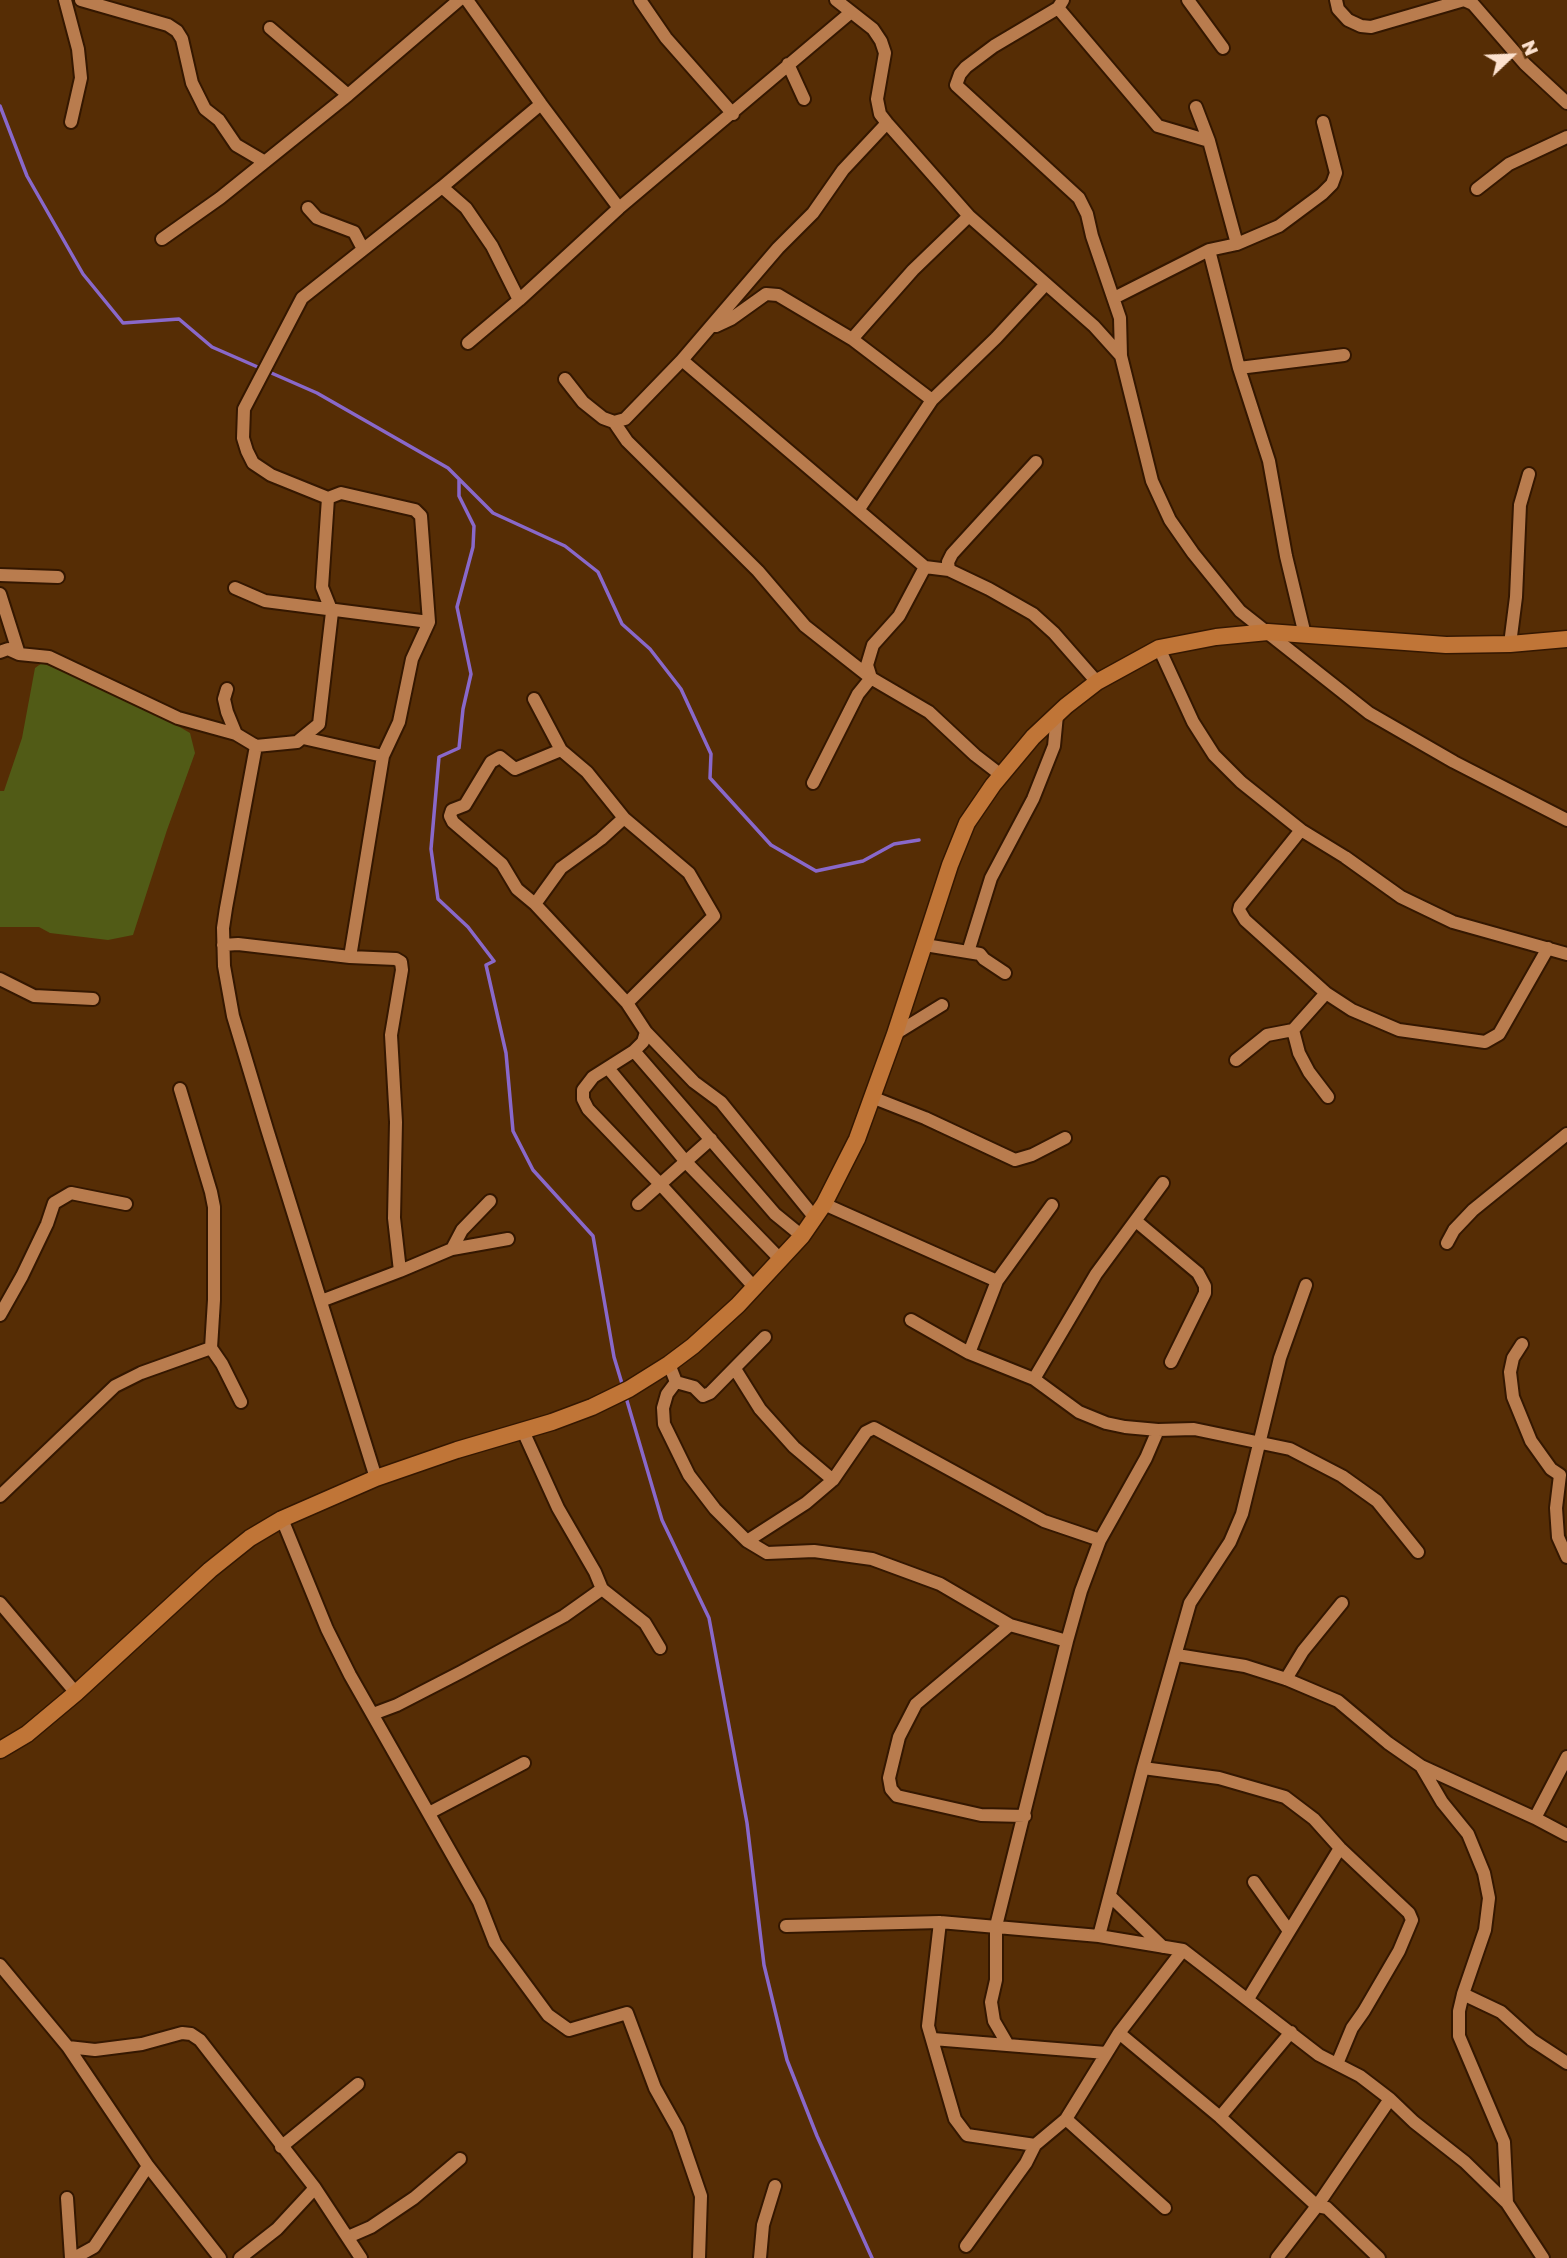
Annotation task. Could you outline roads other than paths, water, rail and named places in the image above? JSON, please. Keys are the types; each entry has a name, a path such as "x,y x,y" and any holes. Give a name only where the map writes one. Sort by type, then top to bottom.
{"main road":[{"path":"0,1751 27,1734 76,1693 210,1570 250,1538 282,1519 376,1478 552,1422 607,1399 635,1385 693,1346 755,1288 802,1236 819,1211 857,1139 874,1098 950,865 967,823 1001,775 1033,737 1097,682 1159,648 1216,637 1268,632 1446,645 1510,645 1567,639"}],"street":[{"path":"65,0 78,49 81,78 71,122"},
{"path":"81,0 168,25 177,31 182,39 192,83 205,109 219,120 236,145 265,162"},
{"path":"162,239 265,162 459,0"},
{"path":"467,0 619,208"},
{"path":"640,0 666,38 733,114"},
{"path":"836,0 873,29 881,41 885,52 877,99 880,114 887,124 969,216 1094,326 1121,356"},
{"path":"1188,0 1223,48"},
{"path":"1336,0 1338,9 1348,20 1371,27 1471,1 1525,64 1567,103"},
{"path":"1209,141 1158,126 1061,4 966,67 956,85 1079,198 1087,214 1120,318 1121,356 1152,481 1170,520 1240,611 1369,713 1454,762 1567,820"},
{"path":"468,343 619,208 850,13"},
{"path":"270,28 348,95"},
{"path":"788,64 804,99"},
{"path":"350,957 383,756 399,722 412,659 429,622 421,516 415,510 341,493 327,498 271,475 253,463 243,438 244,408 302,298 541,104"},
{"path":"1196,107 1209,141 1237,244"},
{"path":"1114,298 1209,250 1237,244 1279,226 1322,194 1332,184 1336,173 1323,122"},
{"path":"565,379 583,402 603,418 614,422 625,419 682,360 778,248 813,213 843,170 887,124"},
{"path":"1477,189 1509,164 1567,137"},
{"path":"442,187 466,208 492,246 519,300"},
{"path":"308,208 317,218 354,232 363,249"},
{"path":"852,339 913,270 969,216"},
{"path":"1209,250 1239,368 1269,461 1286,556 1305,635"},
{"path":"859,509 932,400 996,338 1045,285"},
{"path":"709,330 732,318 766,294 772,293 852,339 932,400"},
{"path":"1239,368 1344,355"},
{"path":"682,360 925,567 948,570 1033,614 1054,633 1097,682"},
{"path":"614,422 627,441 758,570 806,625 837,653 871,678 929,712 1001,775"},
{"path":"948,570 952,554 1036,462"},
{"path":"1510,645 1517,597 1520,505 1529,474"},
{"path":"0,652 8,649 19,654 50,657 178,718 236,734 256,746 297,742 319,724 331,608 322,587 327,498"},
{"path":"871,678 867,665 873,645 899,616 925,567"},
{"path":"0,575 58,577"},
{"path":"235,588 265,601 429,622"},
{"path":"0,594 19,654"},
{"path":"1159,648 1193,722 1214,755 1241,782 1301,830 1401,897 1453,922 1567,954"},
{"path":"813,783 858,694 871,678"},
{"path":"227,689 224,699 236,734"},
{"path":"534,699 561,750 587,772 624,818 689,873 714,916 627,1003"},
{"path":"968,952 991,878 1033,799 1054,746 1056,715"},
{"path":"303,738 383,756"},
{"path":"256,746 226,908 224,966 233,1016 376,1478"},
{"path":"561,750 515,769 500,757 491,762 465,805 453,810 450,816 453,821 502,864 517,889 535,904 627,1003 646,1032 694,1082 721,1102 819,1211 997,1281"},
{"path":"535,904 561,868 601,839 624,818"},
{"path":"1301,830 1239,910 1245,920 1326,993 1352,1010 1399,1030 1485,1042 1499,1034 1548,948"},
{"path":"223,945 238,944 350,957 396,959 401,962 391,1035 396,1122 394,1218 400,1271"},
{"path":"925,945 980,954 1006,973"},
{"path":"0,979 34,996 93,999"},
{"path":"1236,1060 1267,1035 1293,1030 1326,993"},
{"path":"895,1034 942,1005"},
{"path":"1293,1030 1299,1053 1309,1072 1328,1097"},
{"path":"646,1032 643,1042 634,1051 593,1077 583,1090 583,1099 588,1109 755,1288"},
{"path":"634,1051 775,1214 802,1236"},
{"path":"608,1069 686,1162 782,1260"},
{"path":"180,1088 214,1207 211,1348 241,1402"},
{"path":"874,1098 925,1118 1015,1160 1032,1155 1065,1138"},
{"path":"1447,1243 1454,1230 1473,1210 1567,1135"},
{"path":"638,1204 711,1139"},
{"path":"1034,1379 1096,1274 1163,1183"},
{"path":"0,1315 22,1276 54,1203 71,1193 126,1204"},
{"path":"452,1249 462,1230 490,1201"},
{"path":"969,1353 997,1281 1052,1205"},
{"path":"1136,1221 1198,1273 1205,1286 1205,1293 1171,1362"},
{"path":"321,1301 452,1249 508,1239"},
{"path":"1099,1936 1190,1603 1230,1542 1242,1514 1261,1445 1280,1358 1306,1285"},
{"path":"911,1320 969,1353 1034,1379 1079,1412 1125,1427 1194,1429 1290,1449 1342,1476 1377,1501 1418,1552"},
{"path":"676,1382 694,1387 703,1396 710,1394 765,1337"},
{"path":"1522,1343 1513,1358 1510,1372 1513,1397 1531,1441 1551,1469 1563,1474 1556,1508 1558,1537 1567,1557"},
{"path":"0,1496 115,1385 211,1348"},
{"path":"669,1364 676,1382"},
{"path":"735,1369 760,1409 794,1447 833,1480"},
{"path":"676,1382 667,1394 663,1408 664,1424 689,1475 715,1508 747,1541 767,1553 814,1551 872,1559 940,1584 1010,1625 1067,1641"},
{"path":"747,1541 806,1503 833,1480 866,1432 874,1428 1044,1521 1100,1540"},
{"path":"1008,2045 994,2021 991,2002 996,1980 996,1926 1067,1641 1100,1540 1146,1458 1158,1430"},
{"path":"523,1431 558,1508 596,1572 602,1590 645,1623 660,1648"},
{"path":"282,1519 327,1629 478,1902 495,1943 548,2015 569,2031 626,2013 655,2088 678,2129 701,2196 699,2258"},
{"path":"373,1714 397,1705 484,1660 564,1616 602,1590"},
{"path":"0,1603 76,1693"},
{"path":"1286,1679 1303,1651 1342,1603"},
{"path":"1010,1625 916,1704 899,1737 889,1778 891,1789 897,1796 981,1815 1025,1816"},
{"path":"1177,1655 1245,1666 1286,1679 1338,1701 1388,1743 1421,1766 1567,1835"},
{"path":"1535,1818 1567,1757"},
{"path":"429,1813 524,1763"},
{"path":"1421,1766 1442,1802 1468,1834 1484,1873 1489,1898 1485,1930 1459,2011 1459,2036 1504,2142 1507,2203"},
{"path":"1143,1768 1219,1777 1285,1797 1314,1819 1340,1848 1409,1913 1412,1920 1399,1951 1352,2028 1337,2064"},
{"path":"1248,1998 1340,1848"},
{"path":"1254,1882 1289,1931"},
{"path":"1110,1896 1164,1947"},
{"path":"940,1922 928,2026 955,2119 967,2135 1035,2145"},
{"path":"786,1926 940,1922 1099,1936 1183,1950 1319,2055 1360,2076 1465,2162 1507,2203 1543,2258"},
{"path":"966,2246 1026,2163 1035,2145 1066,2119 1119,2034 1183,1950"},
{"path":"0,1965 68,2047 148,2166 220,2258"},
{"path":"1463,1994 1501,2012 1532,2039 1567,2063"},
{"path":"1220,2117 1291,2032"},
{"path":"68,2047 95,2050 142,2044 182,2033 191,2034 200,2040 315,2188 361,2258"},
{"path":"1119,2034 1220,2117 1317,2206 1327,2207 1378,2258"},
{"path":"933,2039 1106,2053"},
{"path":"281,2147 358,2084"},
{"path":"1277,2258 1317,2206 1390,2099"},
{"path":"1066,2119 1166,2208"},
{"path":"348,2237 371,2227 414,2198 460,2159"},
{"path":"67,2198 73,2258 98,2253 148,2166"},
{"path":"760,2258 763,2225 775,2186"},
{"path":"240,2258 276,2230 315,2188"}],"waterway":[{"path":"0,106 27,176 83,274 123,323 179,319 212,347 317,393 448,468 493,513 565,546 598,572 622,624 650,649 681,689 711,754 710,778 771,845 816,871 863,861 894,844 919,840"},
{"path":"459,480 459,496 474,526 473,547 457,607 471,674 463,709 459,748 439,757 431,849 438,899 468,927 494,961 486,965 506,1053 513,1131 533,1170 593,1236 614,1357 623,1387"},
{"path":"625,1394 662,1520 709,1618 747,1823 764,1965 787,2060 817,2136 872,2258"}]}
